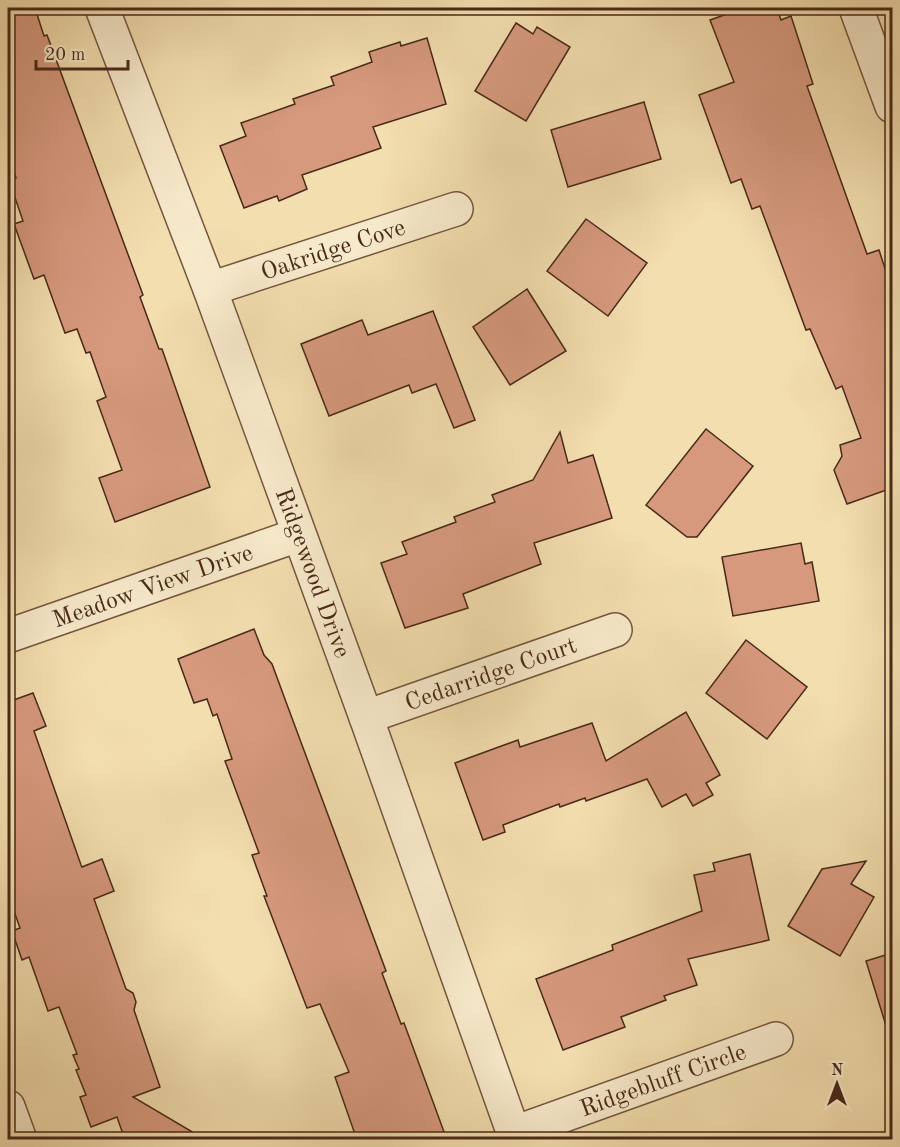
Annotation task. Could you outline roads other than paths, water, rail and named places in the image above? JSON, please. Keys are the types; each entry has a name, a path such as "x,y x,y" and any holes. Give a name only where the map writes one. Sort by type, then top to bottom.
{"street":[{"name":"Ridgewood Drive","path":"102,8 210,289 515,1136"},
{"path":"862,9 892,106"},
{"name":"Oakridge Cove","path":"210,289 456,209"},
{"name":"Meadow View Drive","path":"8,636 298,535"},
{"name":"Cedarridge Court","path":"366,717 615,630"},
{"name":"Ridgebluff Circle","path":"515,1136 776,1039"},
{"path":"8,1107 20,1140"}]}
